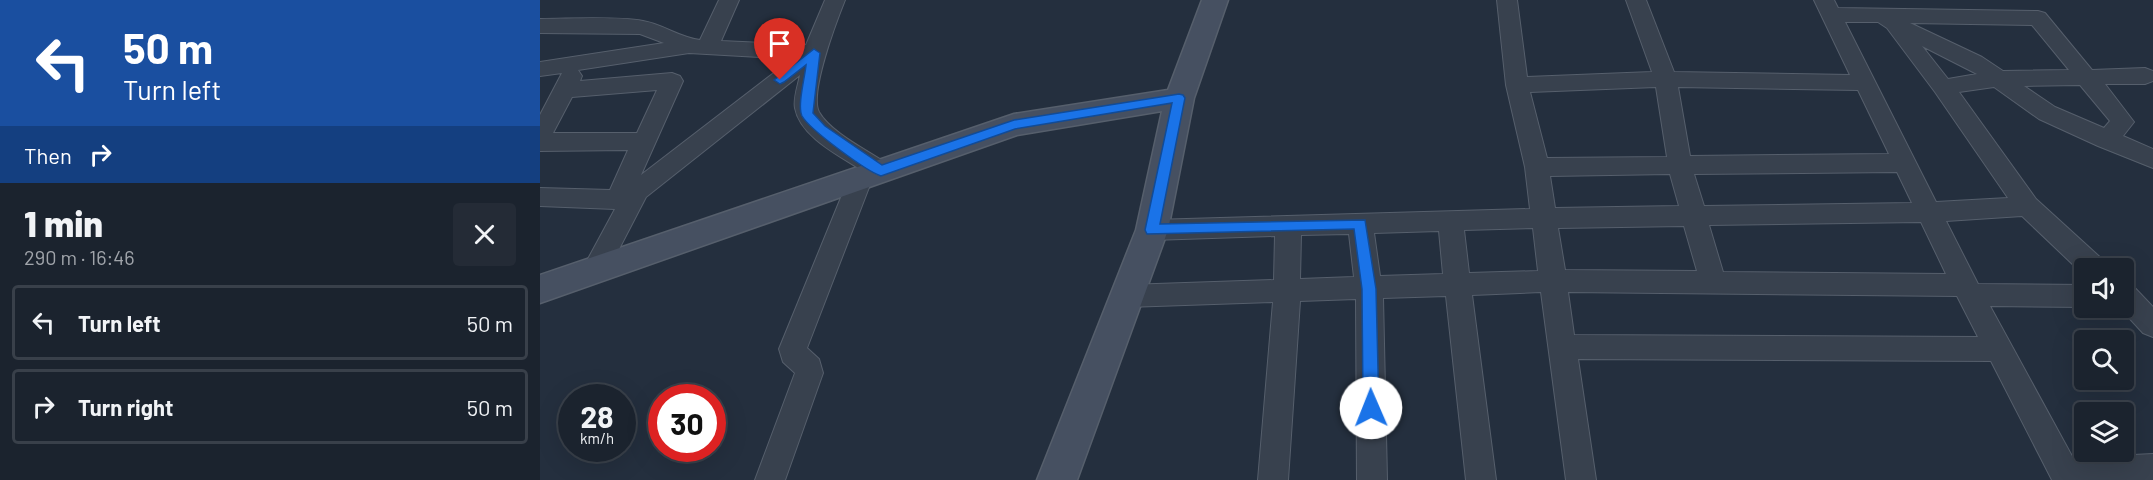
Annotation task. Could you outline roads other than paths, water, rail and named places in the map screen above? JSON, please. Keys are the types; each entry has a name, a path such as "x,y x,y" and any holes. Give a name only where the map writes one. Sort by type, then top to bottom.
{"main road":[{"path":"1057,480 1152,230 1179,98 1215,0"},
{"path":"540,289 1014,124 1179,98"}],"street":[{"path":"698,46 729,0"},
{"path":"770,480 809,373 809,368 793,353 793,349 871,174 807,115 806,107 814,53 835,0"},
{"path":"1507,0 1517,85 1537,167 1581,480"},
{"path":"1636,0 1666,79 1680,165 1713,283"},
{"path":"1833,5 1887,19 1974,62 2047,113 2153,159"},
{"path":"1833,5 1866,83 1929,212 2066,477 2153,469"},
{"path":"1887,19 2038,18 2123,122 2106,140"},
{"path":"1887,19 1943,87 2027,206 2083,258"},
{"path":"540,26 640,27 698,46"},
{"path":"540,69 698,46 814,53"},
{"path":"540,197 624,200 814,53"},
{"path":"540,137 576,65"},
{"path":"1943,87 1998,79 2145,76"},
{"path":"1517,85 1666,79 1866,83"},
{"path":"563,90 672,81 644,141 624,200 596,270"},
{"path":"540,142 644,141"},
{"path":"1537,167 1905,163"},
{"path":"1152,230 1543,218 1929,212 2027,206"},
{"path":"1450,221 1481,480"},
{"path":"1360,224 1369,289 1372,480"},
{"path":"1273,480 1287,291 1288,226"},
{"path":"1127,296 1553,281 1968,290 2074,295"},
{"path":"2134,298 2153,325"},
{"path":"1563,348 1999,349"}]}
